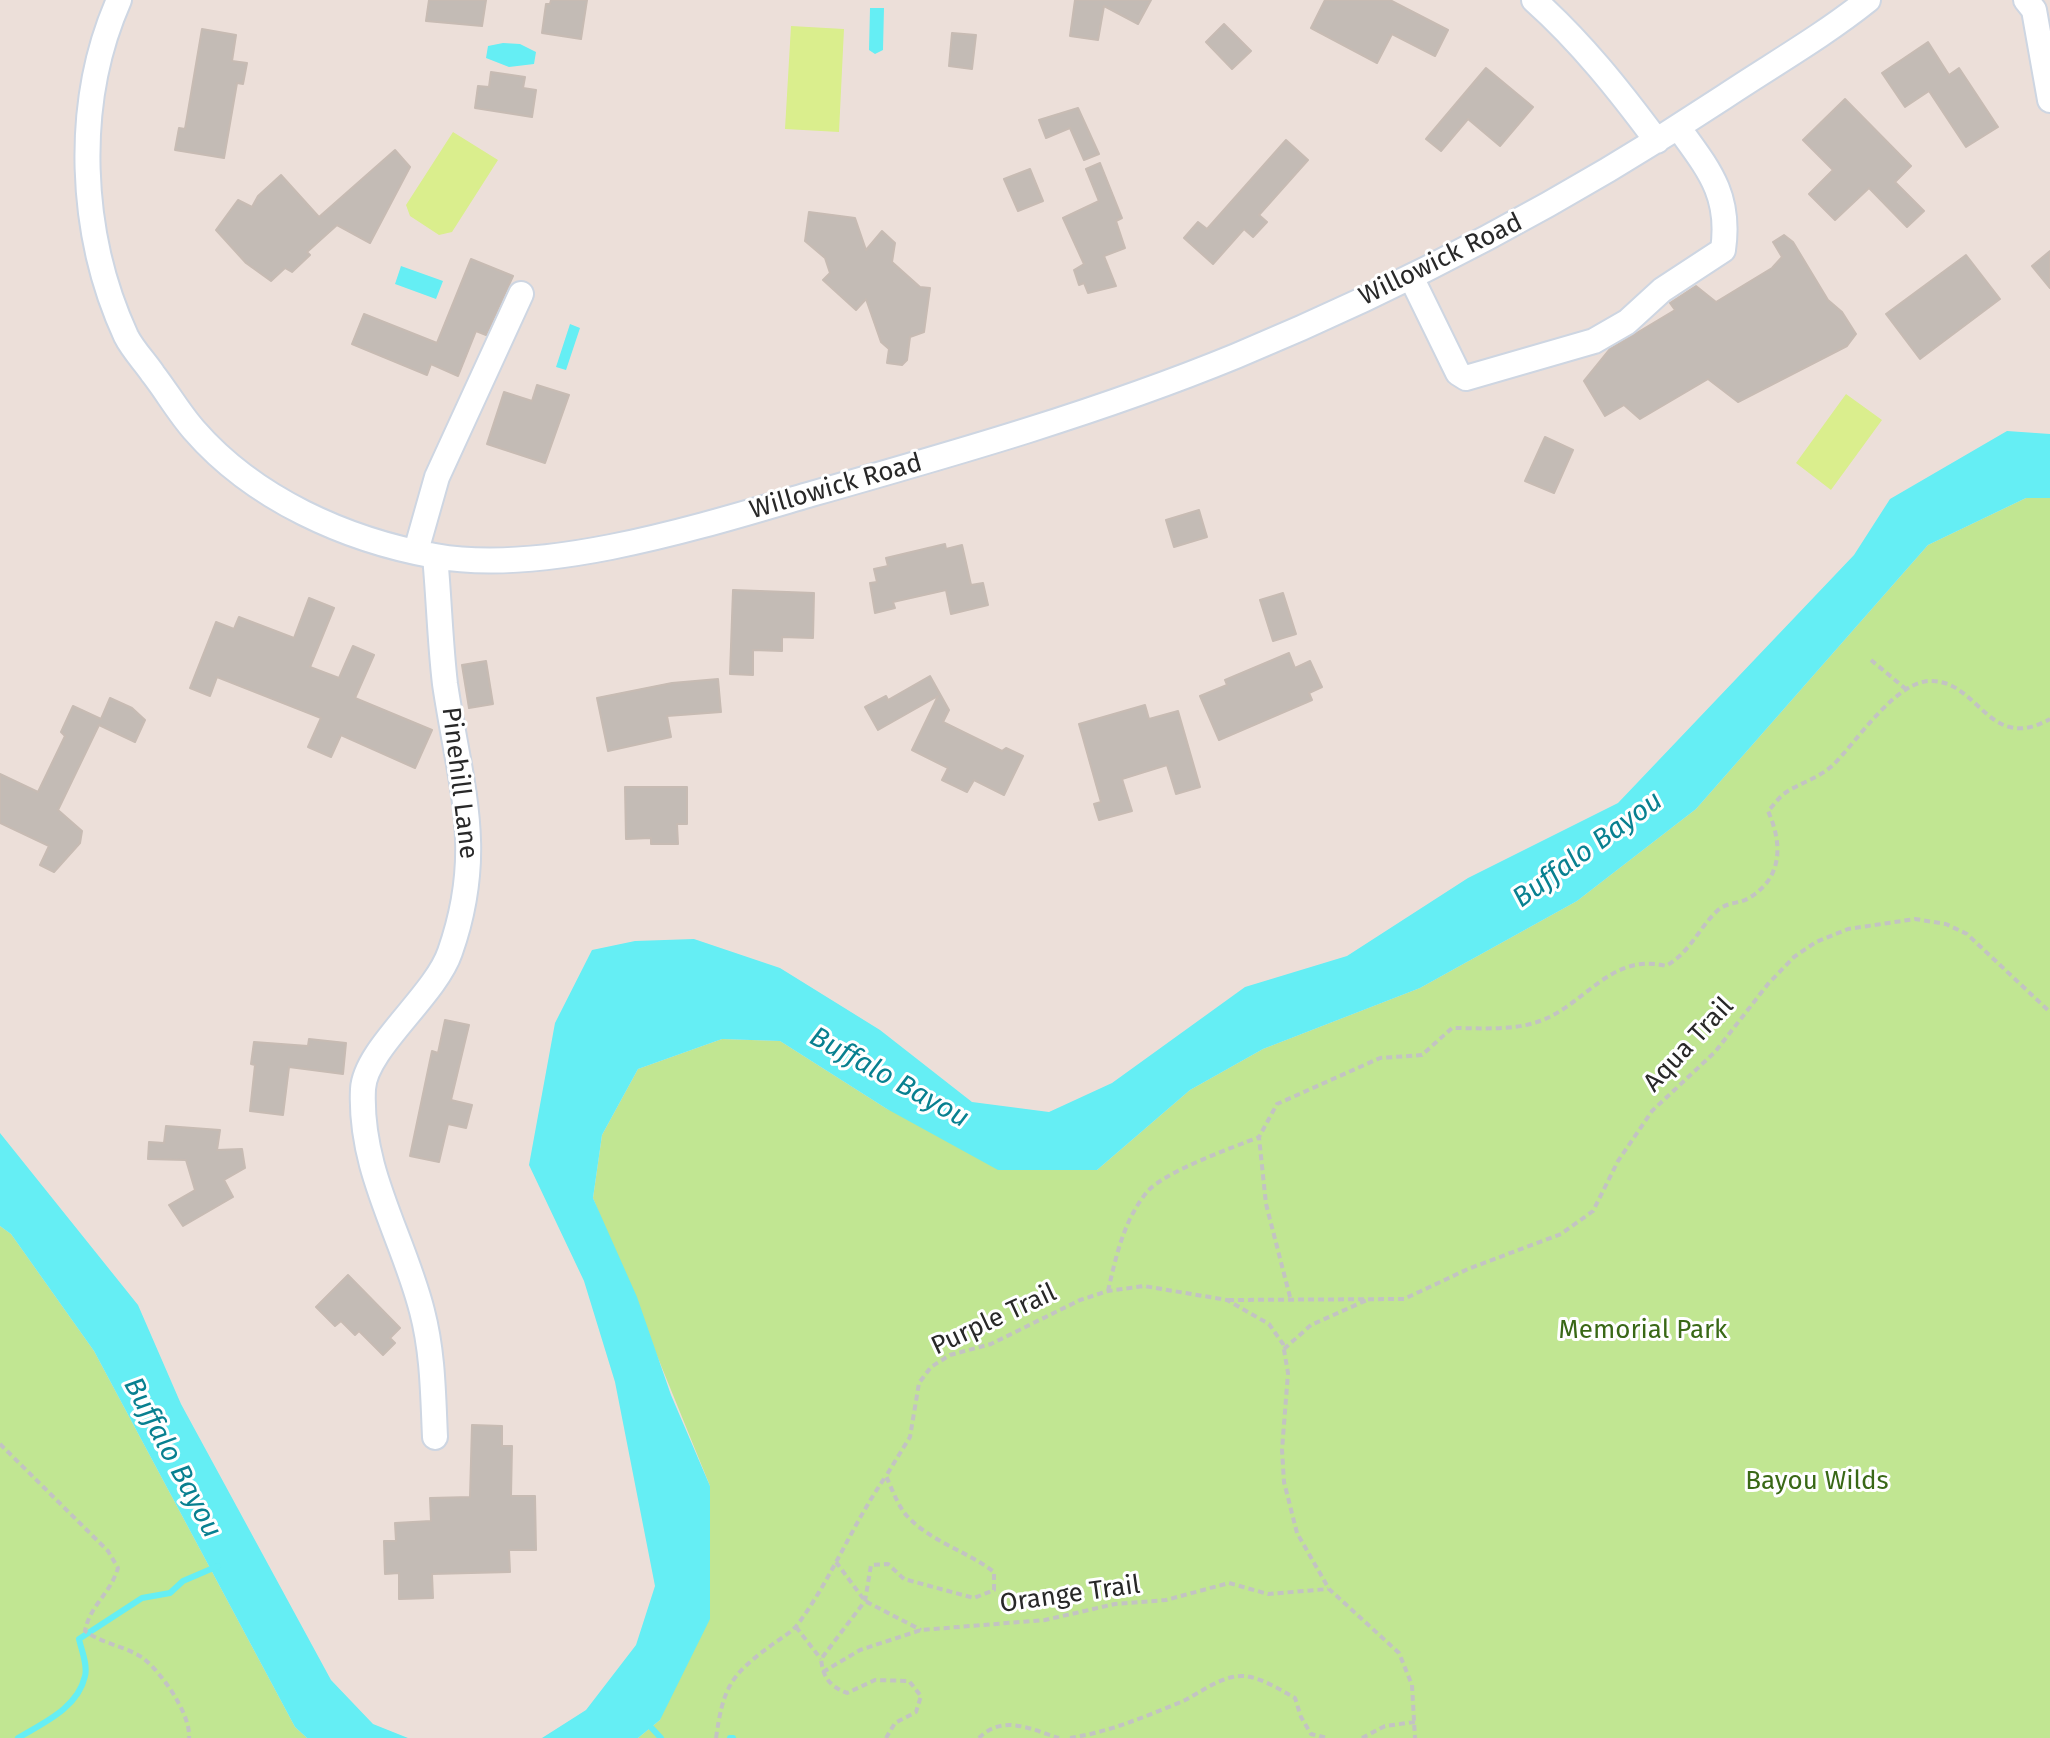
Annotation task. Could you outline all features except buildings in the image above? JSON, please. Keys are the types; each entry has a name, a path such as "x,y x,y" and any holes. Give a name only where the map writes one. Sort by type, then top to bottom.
{"street":[{"name":"Willowick Road","path":"119,0 90,98 88,176 97,249 128,340 195,431 251,482 301,512 350,532 426,554 503,562 612,545 758,510 1043,425 1232,357 1411,277 1535,213 1657,141 1868,0"},
{"path":"1534,0 1564,26 1611,79 1657,141"},
{"path":"2026,0 2034,10 2050,100"},
{"path":"1411,277 1458,373 1466,378 1594,341 1616,329 1662,290 1723,250 1727,221 1722,195 1678,127"},
{"path":"426,554 437,477 521,294"},
{"name":"Pinehill Lane","path":"426,554 471,853 469,885 449,955 422,1001 381,1049 363,1086 365,1146 422,1307 432,1351 435,1437"}],"path":[{"path":"1871,660 1907,690"},
{"path":"1290,1297 1266,1204 1259,1137 1277,1104 1380,1058 1422,1055 1452,1028 1495,1028 1537,1022 1565,1009 1590,987 1620,970 1647,961 1666,966 1686,955 1700,928 1725,903 1748,899 1765,884 1780,853 1778,832 1768,811 1786,793 1831,767 1874,718 1907,690 1931,680 1958,686 1987,718 2019,729 2050,719"},
{"name":"Aqua Trail","path":"1227,1300 1290,1297 1404,1299 1468,1269 1561,1234 1593,1211 1618,1161 1652,1111 1715,1052 1794,957 1848,929 1915,919 1946,924 1967,934 2050,1012"},
{"path":"1108,1291 1119,1240 1148,1190 1198,1162 1259,1137"},
{"name":"Purple Trail","path":"796,1627 836,1562 861,1511 910,1437 919,1383 931,1367 950,1355 991,1344 1080,1300 1108,1291 1144,1286 1227,1300 1269,1324 1284,1349"},
{"name":"Aqua Trail","path":"1284,1349 1311,1325 1369,1300"},
{"path":"1284,1349 1288,1373 1282,1450 1284,1482 1297,1533 1329,1589 1399,1653 1412,1685 1415,1738"},
{"path":"0,1444 113,1560 118,1568 111,1591 89,1613 85,1631 102,1643 144,1659 183,1705 189,1738"},
{"path":"821,1659 865,1601 871,1565 888,1564 904,1579 974,1598 994,1590 994,1572 970,1554 936,1539 906,1515 886,1476"},
{"path":"836,1562 865,1601 921,1630"},
{"name":"Orange Trail","path":"823,1672 860,1650 921,1630 1045,1620 1115,1604 1166,1600 1229,1583 1268,1594 1329,1589"},
{"path":"716,1738 721,1702 740,1668 796,1627 821,1659 823,1672 833,1687 847,1693 875,1680 909,1681 921,1696 916,1712 895,1723 886,1738"},
{"path":"1070,1738 1104,1733 1186,1700 1222,1680 1242,1676 1264,1682 1295,1698 1311,1734 1327,1738"},
{"path":"1362,1738 1385,1726 1415,1722"},
{"path":"979,1738 990,1728 1009,1723 1059,1738"}],"green space":[{"path":"791,26 844,29 839,132 785,129"},
{"path":"453,132 498,160 452,232 439,235 410,216 406,205"},
{"path":"1846,394 1882,420 1831,490 1796,463"},
{"name":"Memorial Park","path":"2026,498 2050,498 2050,1738 638,1738 660,1720 710,1486 593,1198 602,1135 638,1069 722,1039 780,1041 887,1109 1097,1170 1190,1090 1263,1049 1420,988 1577,901 1696,809 1928,545"},
{"path":"0,1226 11,1234 94,1351 295,1727 307,1738 0,1738"}],"water":[{"path":"870,8 884,8 883,50 875,54 869,50"},
{"path":"520,44 536,52 534,64 509,67 486,58 488,46"},
{"path":"401,266 443,281 436,299 395,284"},
{"path":"570,324 580,328 566,370 556,367"},
{"name":"Buffalo Bayou","path":"2007,431 2050,434 2050,498 2026,498 1928,545 1696,809 1577,901 1420,988 1263,1049 1190,1090 1097,1170 998,1170 887,1109 780,1041 722,1039 638,1069 602,1135 593,1198 637,1297 671,1395 710,1486 710,1619 660,1720 638,1738 542,1738 586,1710 636,1645 655,1586 615,1382 584,1281 529,1165 555,1023 592,950 635,941 694,939 780,968 880,1030 972,1102 1049,1112 1112,1083 1245,987 1347,956 1468,878 1618,803 1854,555 1890,499"},
{"name":"Buffalo Bayou","path":"0,1133 138,1305 181,1404 331,1680 373,1724 408,1738 307,1738 295,1727 94,1351 11,1234 0,1226"}],"waterway":[{"path":"18,1738 58,1713 75,1697 86,1672 79,1639 142,1598 170,1593 183,1581 218,1566"},
{"path":"647,1723 661,1738"}],"park label":[{"name":"Bayou Wilds","path":"1817,1482"}]}
